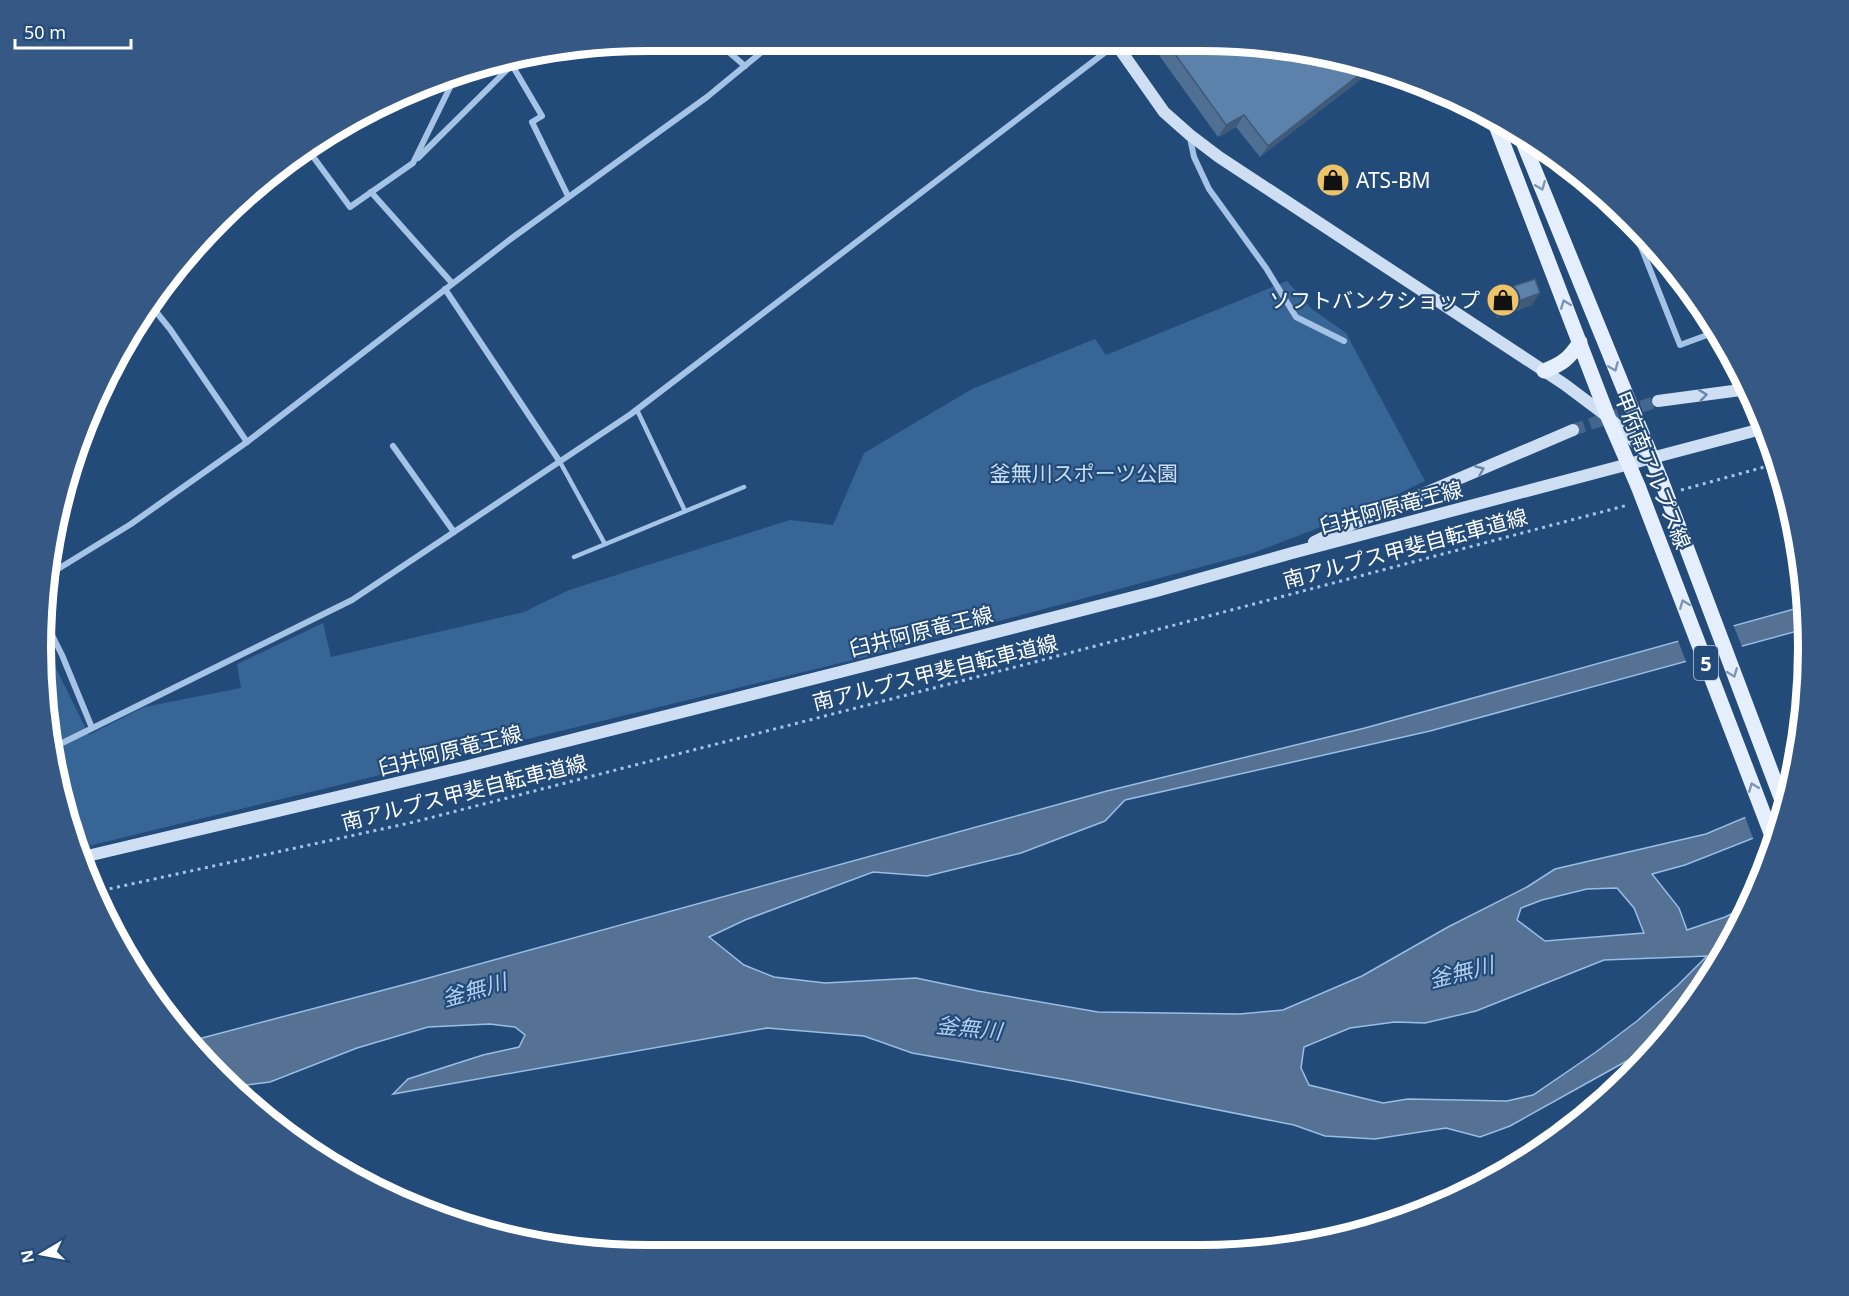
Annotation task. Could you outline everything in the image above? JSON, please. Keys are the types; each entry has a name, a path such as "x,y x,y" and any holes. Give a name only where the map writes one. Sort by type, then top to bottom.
{"main road":[{"path":"1121,51 1164,112 1190,135 1219,157 1544,371 1608,417 1652,458"},
{"name":"甲府南アルプス線","path":"1497,130 1608,417 1638,486 1769,829"},
{"name":"甲府南アルプス線","path":"1525,147 1661,480 1780,795"},
{"path":"1544,371 1566,360 1580,342"},
{"path":"1658,401 1739,390"},
{"path":"1292,553 1334,532 1573,430"},
{"name":"臼井阿原竜王線","path":"89,856 510,755 1154,592 1292,553 1757,430"}],"street":[{"path":"728,51 745,66"},
{"path":"56,570 131,524 248,442 568,196 688,111 762,51"},
{"path":"59,745 352,600 560,462 637,410 1103,51"},
{"path":"513,66 542,116 532,122 568,196"},
{"path":"312,155 350,207 413,163 510,67"},
{"path":"413,163 451,85"},
{"path":"1190,135 1194,157 1209,189 1266,268 1296,316 1344,341"},
{"path":"371,192 452,284"},
{"path":"1640,243 1680,345 1709,335"},
{"path":"445,289 560,462"},
{"path":"156,311 248,442"},
{"path":"393,446 454,532"},
{"path":"51,634 92,728"}],"lane":[{"path":"637,410 685,511"},
{"path":"560,462 605,544"},
{"path":"574,556 744,486"}],"path":[{"path":"1678,491 1769,467"},
{"name":"南アルプス甲斐自転車道線","path":"103,890 414,822 1050,658 1634,503"}],"green space":[{"name":"釜無川スポーツ公園","path":"1287,281 1312,309 1346,333 1425,481 1367,509 1253,553 865,657 85,847 71,803 62,764 52,687 51,659 89,735 144,707 241,688 237,664 323,623 331,657 524,612 569,590 790,520 833,525 864,453 972,389 1095,339 1106,355"}],"water":[{"name":"釜無川","path":"1797,608 1798,631 1430,731 1125,800 1105,821 1021,853 927,876 873,872 745,920 709,937 744,965 774,977 825,983 916,978 1098,1012 1240,1014 1283,1010 1362,976 1448,927 1527,887 1555,869 1706,834 1778,804 1769,832 1685,865 1652,874 1679,908 1687,930 1736,911 1697,980 1650,1042 1638,1055 1510,1126 1480,1137 1446,1128 1375,1139 1325,1136 1294,1125 1073,1081 912,1053 864,1036 767,1028 393,1094 408,1079 483,1055 519,1047 525,1035 515,1027 490,1024 428,1027 357,1048 270,1082 242,1086 197,1039 414,982 1107,791 1365,728","holes":["1617,888 1634,908 1644,933 1545,941 1517,920 1521,908 1542,900 1587,889","1707,956 1637,1021 1533,1095 1507,1101 1408,1099 1383,1103 1309,1085 1301,1068 1304,1047 1350,1028 1395,1022 1425,1023 1476,1011 1604,960"]}],"pier":[{"path":"1732,622 1743,649 1687,664 1677,638"},
{"path":"1779,800 1767,836 1754,841 1744,814"}],"building":[{"path":"1173,51 1240,52 1279,56 1362,73 1268,146 1244,115 1226,125"},
{"path":"1535,279 1540,293 1505,306 1499,291"}],"tunnel":[{"path":"1573,430 1658,401"}],"place":[{"name":"ATS-BM","path":"1333,180"},
{"name":"ソフトバンクショップ","path":"1503,300"}]}
